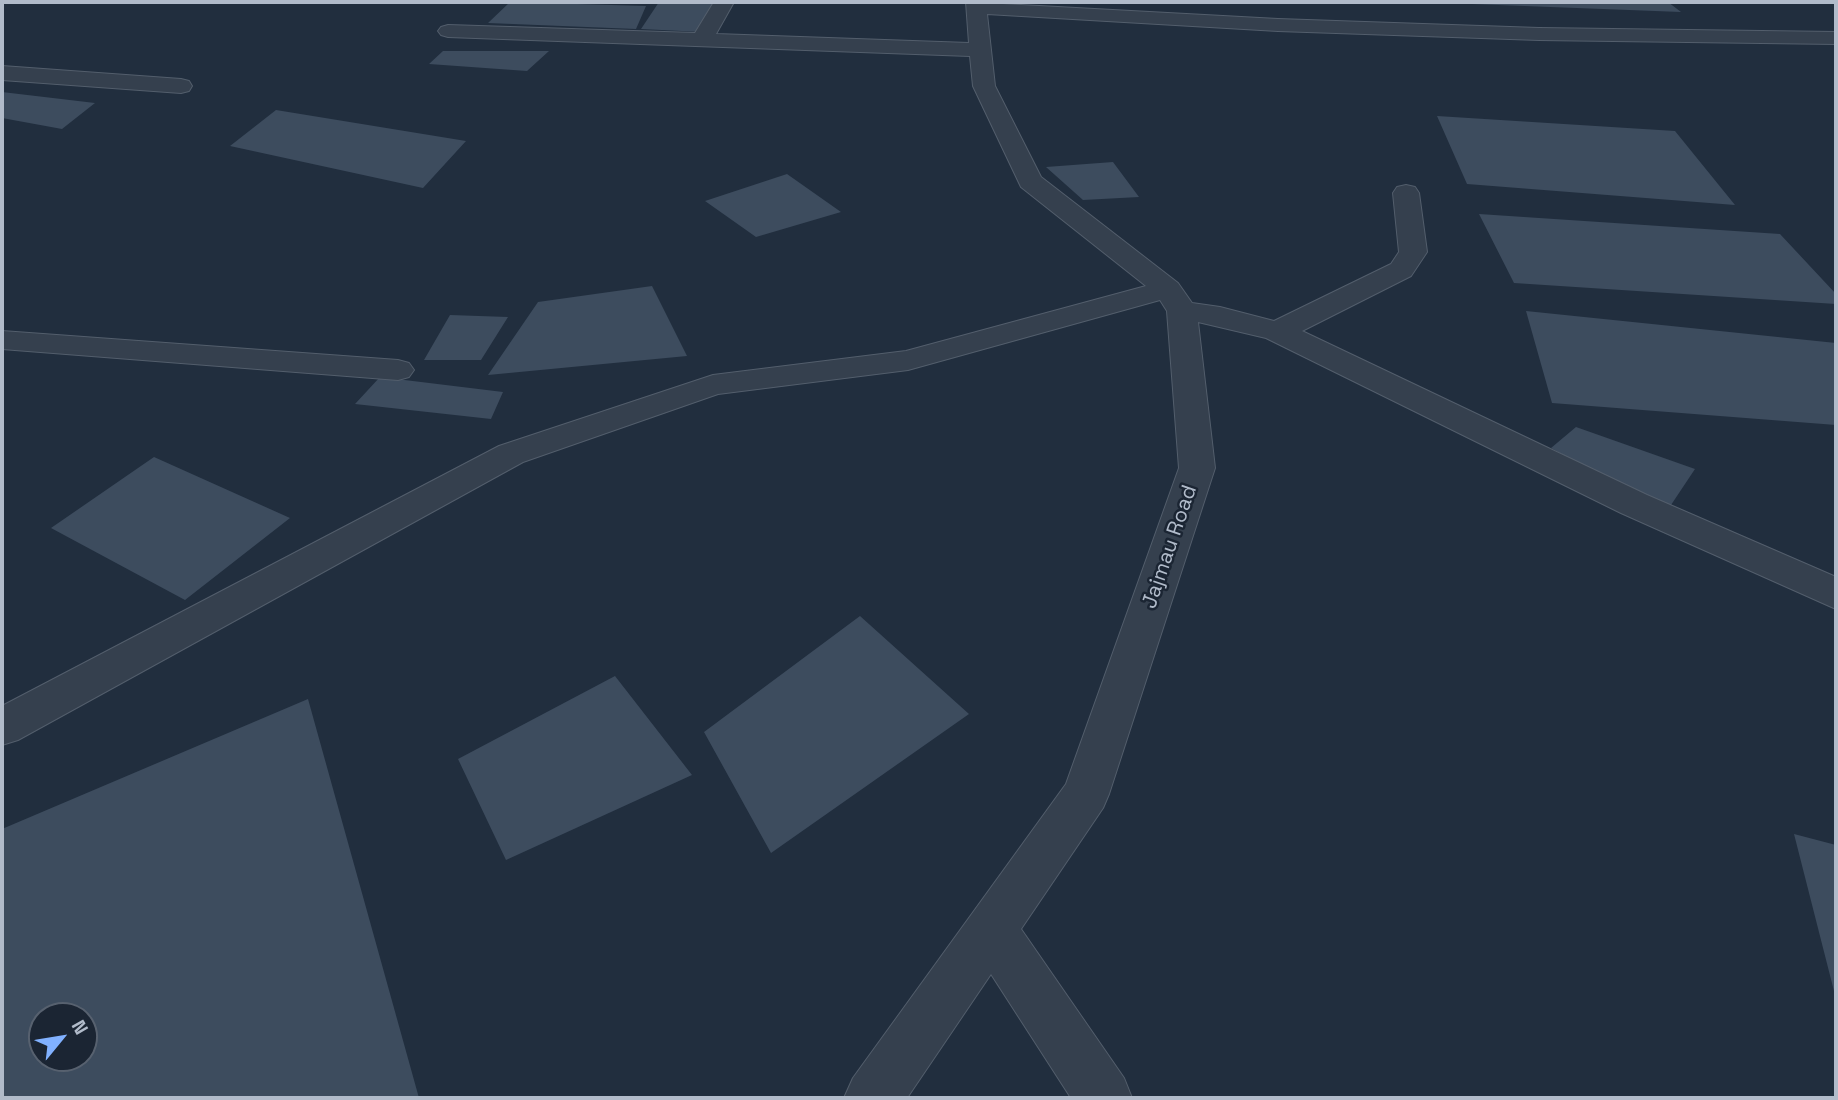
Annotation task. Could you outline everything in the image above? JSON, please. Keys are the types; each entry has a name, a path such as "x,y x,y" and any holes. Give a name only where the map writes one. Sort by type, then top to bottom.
{"street":[{"path":"702,40 724,2"},
{"path":"1836,38 1539,34 1292,26 976,5 984,86 1030,181 1175,300 1220,316 1277,331 1634,504 1836,594"},
{"path":"448,31 981,50"},
{"path":"2,73 181,86"},
{"path":"1277,331 1401,270 1413,252 1406,193"},
{"path":"2,727 511,454 713,386 908,359 1175,300"},
{"name":"Jajmau Road","path":"873,1098 1086,794 1197,468 1194,417 1175,300"},
{"path":"2,341 398,370"},
{"path":"991,929 1104,1098"}],"building":[{"path":"510,2 646,6 636,29 488,23"},
{"path":"659,2 719,2 702,32 641,29"},
{"path":"1668,2 1681,12 1472,4"},
{"path":"443,51 549,51 527,71 429,64"},
{"path":"2,92 95,103 62,129 2,118"},
{"path":"276,110 466,141 423,188 230,146"},
{"path":"1437,116 1675,131 1735,205 1467,184"},
{"path":"1113,162 1139,197 1083,200 1046,167"},
{"path":"787,174 841,212 756,237 705,201"},
{"path":"1479,214 1780,234 1836,294 1836,304 1514,283"},
{"path":"652,286 687,356 488,375 538,302"},
{"path":"1526,311 1836,343 1836,425 1552,403"},
{"path":"450,315 508,317 481,360 424,360"},
{"path":"380,377 503,392 491,419 355,404"},
{"path":"1576,427 1695,469 1667,511 1551,448"},
{"path":"154,457 290,518 185,600 51,528"},
{"path":"860,616 969,714 771,853 704,732"},
{"path":"615,676 692,775 506,860 458,759"},
{"path":"308,699 419,1098 2,1098 2,829"},
{"path":"1794,834 1836,845 1836,995 1835,995"}]}
